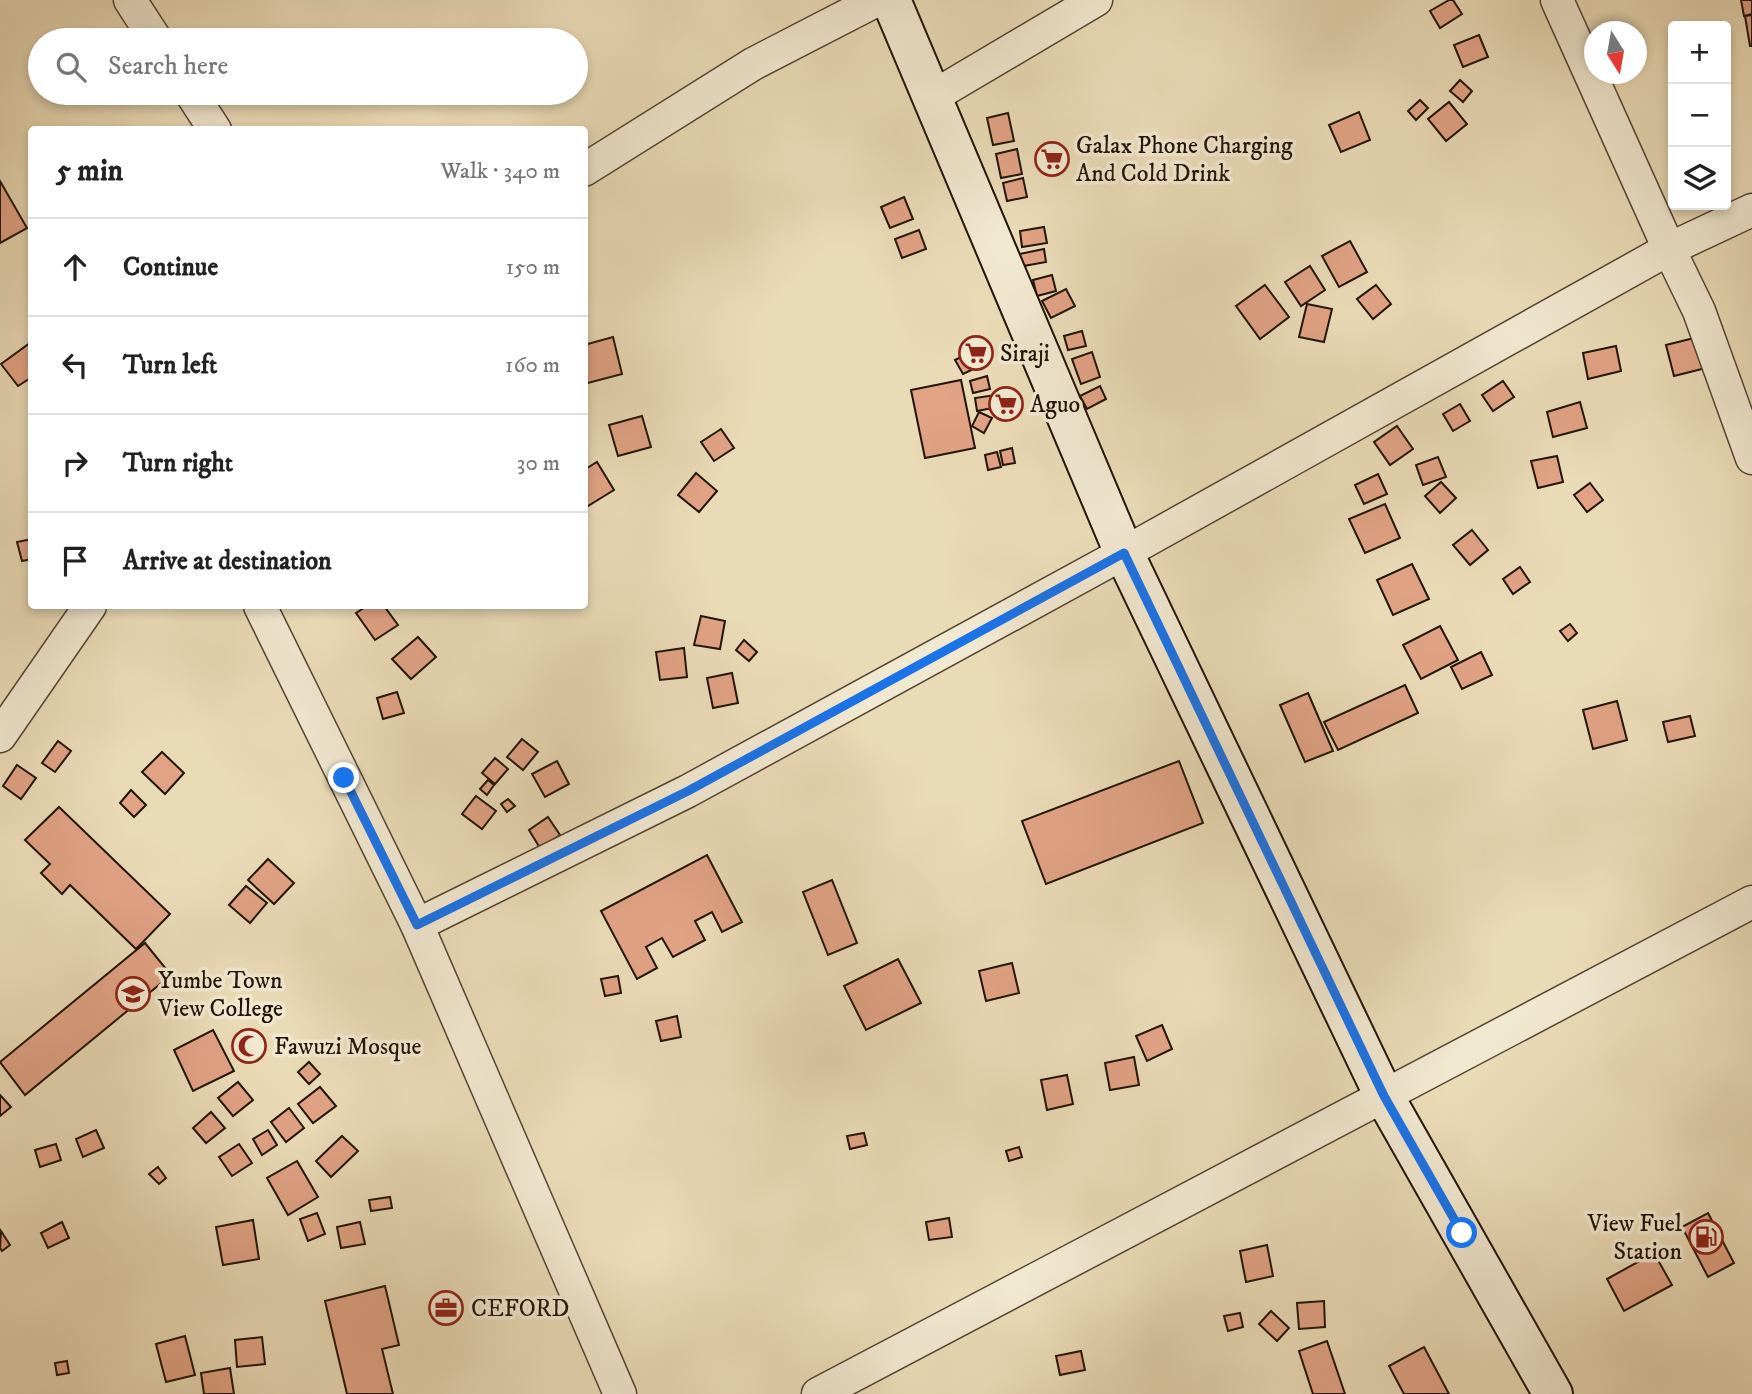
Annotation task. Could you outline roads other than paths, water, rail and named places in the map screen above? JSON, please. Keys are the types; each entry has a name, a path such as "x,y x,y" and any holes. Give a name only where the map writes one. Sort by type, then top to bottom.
{"main road":[{"path":"891,0 1124,553 1384,1096 1553,1394"}],"street":[{"path":"130,0 148,28"},
{"path":"588,167 752,64 877,0"},
{"path":"932,97 1096,0"},
{"path":"1557,0 1699,312 1752,458"},
{"path":"199,105 212,126"},
{"path":"417,925 688,791 1124,553 1669,249 1752,210"},
{"path":"0,736 88,609"},
{"path":"261,609 417,925 620,1394"},
{"path":"818,1394 1752,902"}],"place":[{"name":"Galax Phone Charging And Cold Drink","path":"1052,159"},
{"name":"Siraji","path":"976,353"},
{"name":"Aguo","path":"1006,404"},
{"name":"Yumbe Town View College","path":"133,994"},
{"name":"Fawuzi Mosque","path":"249,1046"},
{"name":"View Fuel Station","path":"1706,1237"},
{"name":"CEFORD","path":"446,1308"}]}
